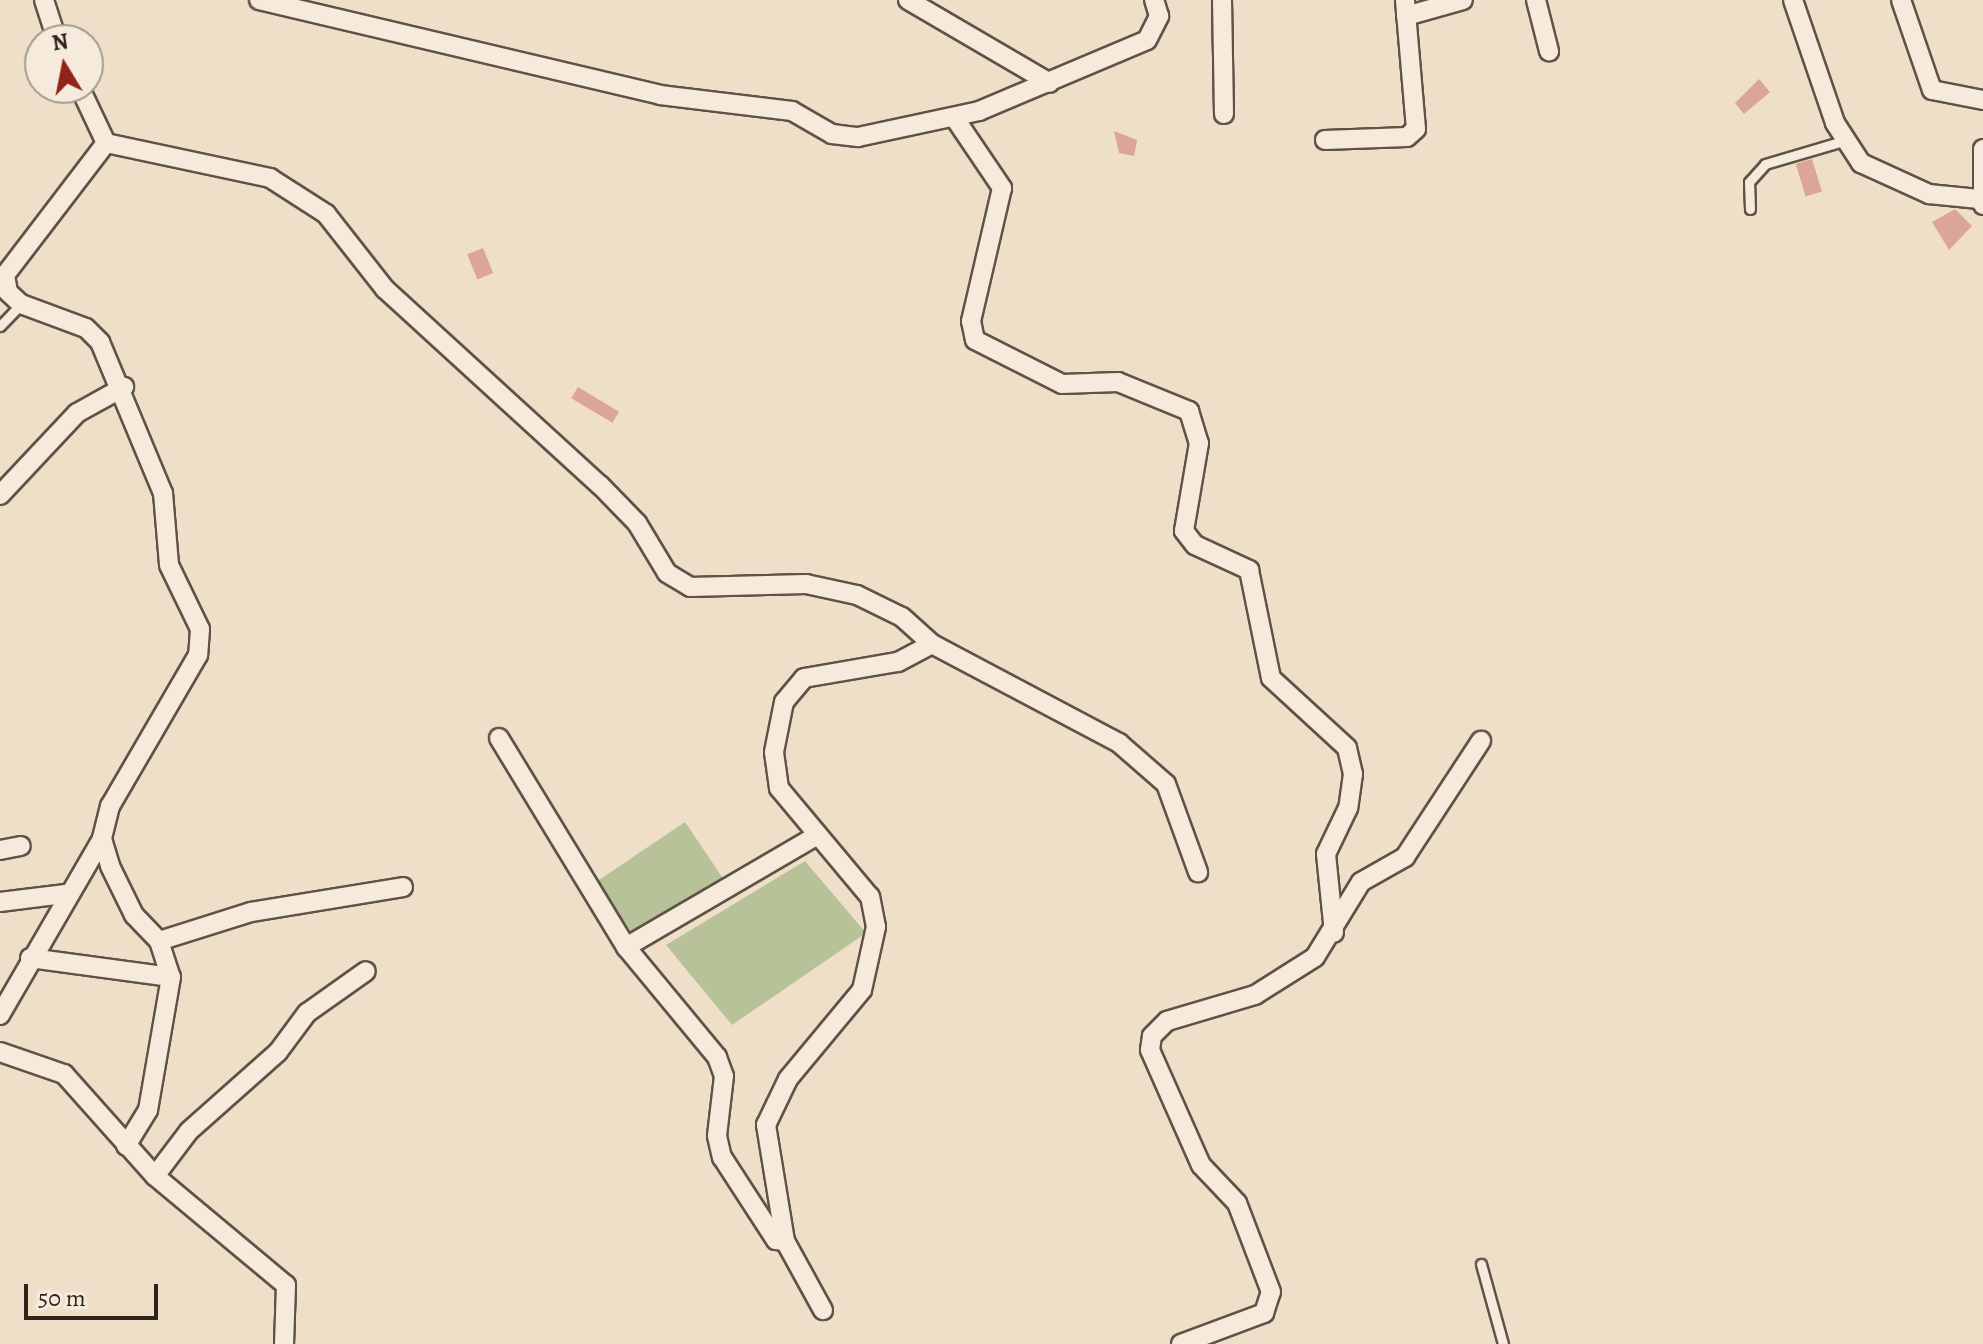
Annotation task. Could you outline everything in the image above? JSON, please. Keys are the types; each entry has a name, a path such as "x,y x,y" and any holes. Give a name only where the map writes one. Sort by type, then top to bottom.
{"street":[{"path":"44,0 52,24"},
{"path":"259,0 660,95 792,111 832,134 887,133 954,117 1050,83 1147,40 1159,16 1156,1"},
{"path":"908,0 1050,83"},
{"path":"1222,0 1224,114"},
{"path":"1325,140 1413,134 1406,8 1463,0"},
{"path":"1536,0 1549,51"},
{"path":"1793,0 1843,141 1887,180 1981,202 1983,149"},
{"path":"1901,0 1932,90 1983,100"},
{"path":"88,104 106,143"},
{"path":"954,117 1002,188 971,321 975,340 1062,384 1118,382 1189,411 1199,443 1184,531 1195,545 1249,570 1271,678 1347,748 1353,774 1348,808 1326,854 1334,933"},
{"path":"0,1015 64,894 102,839 110,806 201,641 169,565 168,512 124,387 86,328 21,304 8,292 5,275 106,143"},
{"path":"106,143 270,178 326,214 385,289 600,485 637,523 667,573 690,587 806,584 857,595 902,617 932,644 1119,743 1166,784 1198,872"},
{"path":"0,495 77,413 124,387"},
{"path":"823,1310 785,1241 766,1125 788,1079 862,990 876,927 870,897 779,788 774,752 784,702 804,678 898,662 932,644"},
{"path":"499,738 626,947 717,1057 724,1076 717,1136 722,1157 776,1240 785,1241"},
{"path":"1181,1344 1264,1313 1271,1292 1237,1203 1201,1165 1150,1050 1152,1036 1167,1021 1231,1004 1297,971 1334,933 1361,882 1405,857 1481,741"},
{"path":"626,947 818,835"},
{"path":"102,839 134,915 159,941 171,977 148,1110 126,1146"},
{"path":"0,850 21,846"},
{"path":"159,941 251,912 403,887"},
{"path":"0,902 64,894"},
{"path":"30,958 171,977"},
{"path":"155,1176 189,1131 278,1052 307,1013 366,971"},
{"path":"0,1052 64,1074 155,1176 286,1285 284,1344"}],"lane":[{"path":"1750,209 1749,182 1765,164 1843,141"},
{"path":"0,326 21,304"},
{"path":"1481,1264 1503,1344"}],"green space":[{"path":"685,822 724,879 636,938 597,881"},
{"path":"805,861 866,933 732,1025 666,945"}],"building":[{"path":"1759,79 1770,92 1744,114 1735,103"},
{"path":"1114,131 1137,140 1134,156 1119,153"},
{"path":"1812,159 1822,192 1806,196 1796,164"},
{"path":"1955,209 1972,226 1949,250 1932,222"},
{"path":"483,248 493,273 477,279 467,254"},
{"path":"578,387 619,412 612,423 571,398"}]}
